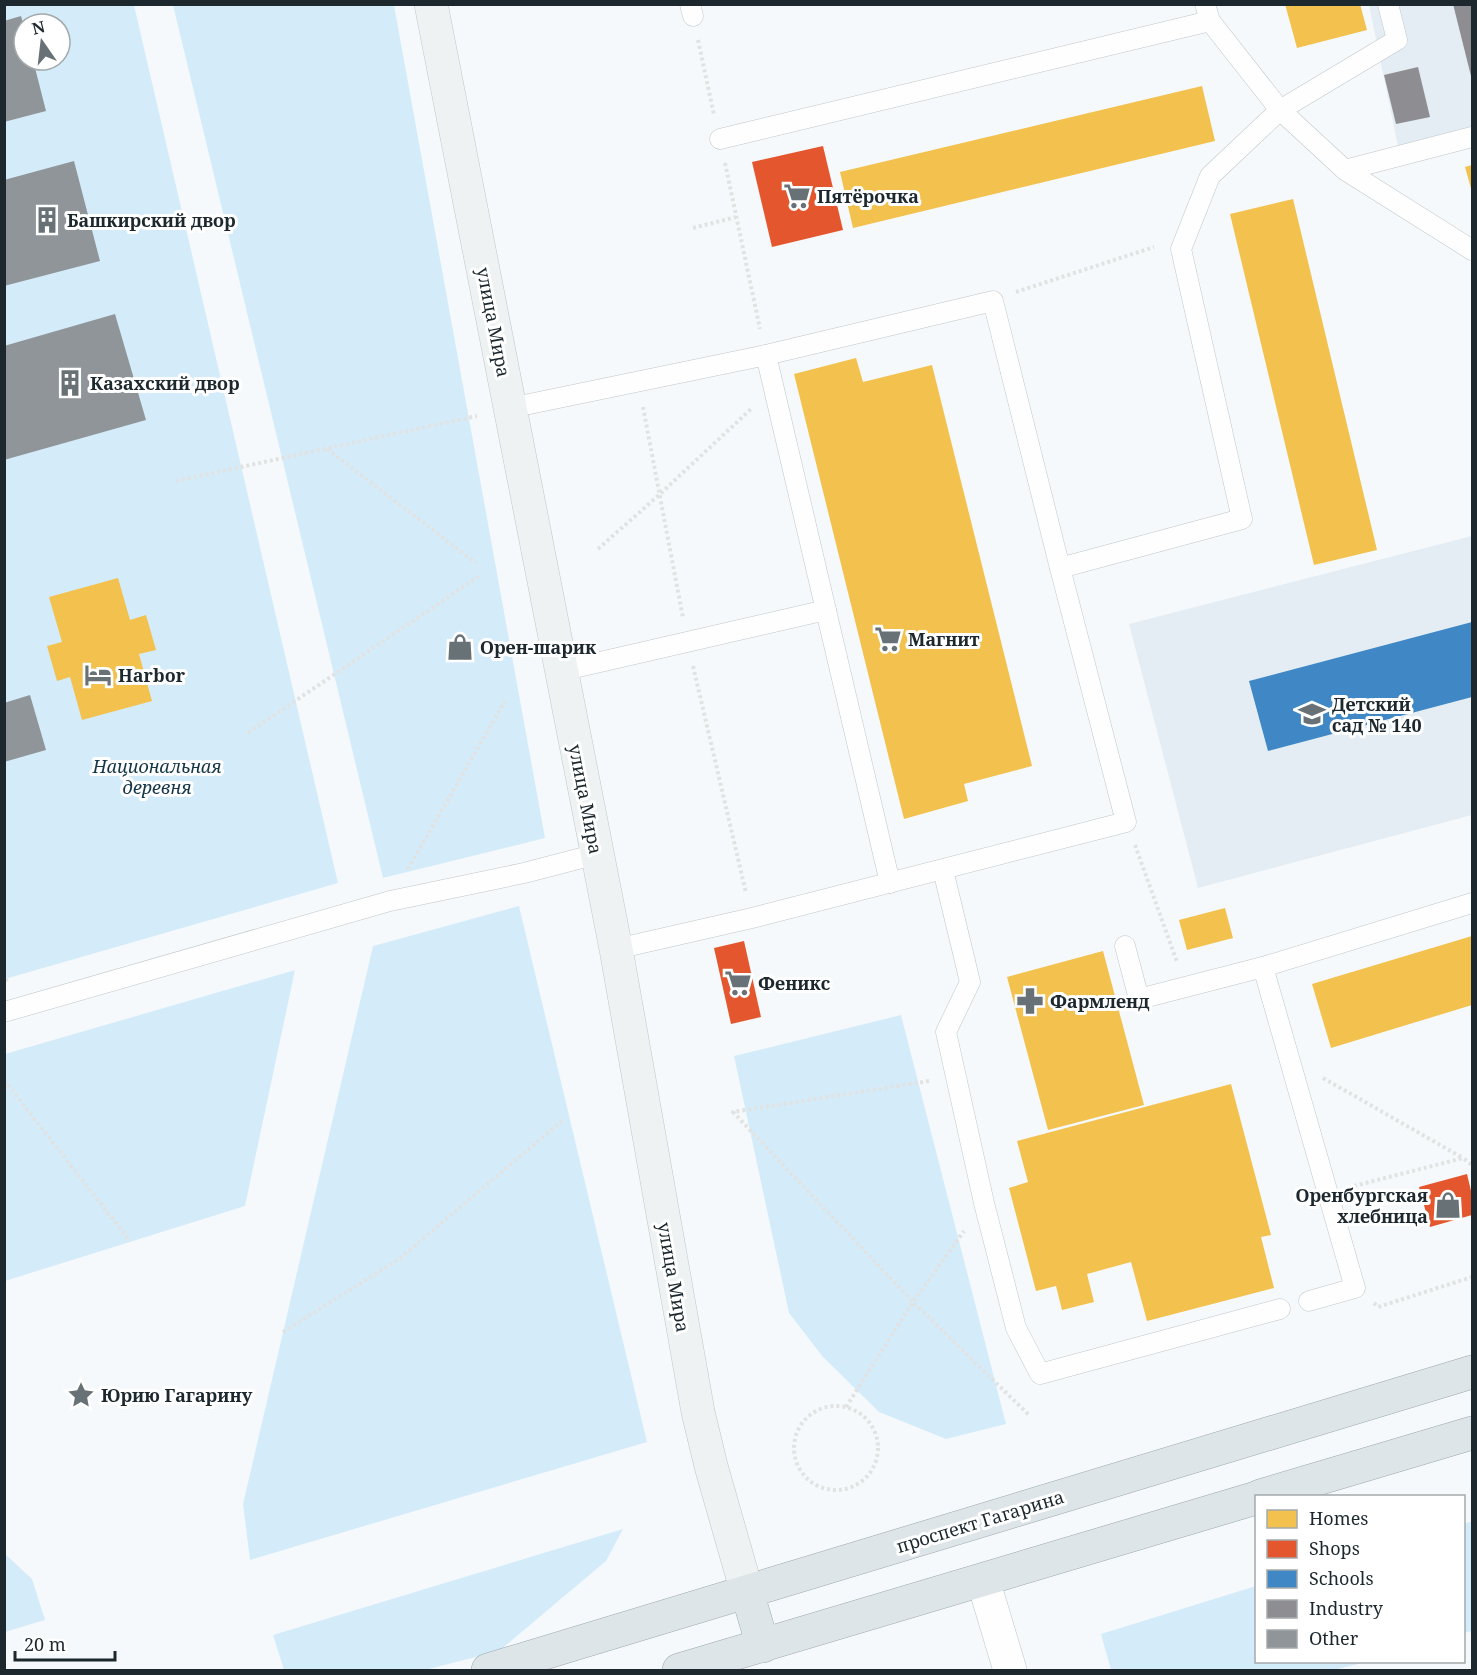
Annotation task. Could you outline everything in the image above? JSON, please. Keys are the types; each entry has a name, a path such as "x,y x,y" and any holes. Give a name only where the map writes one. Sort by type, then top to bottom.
{"main road":[{"name":"улица Мира","path":"431,4 616,949 698,1412 747,1592"},
{"name":"проспект Гагарина","path":"488,1671 1473,1372"},
{"path":"1265,1495 1473,1433"},
{"path":"679,1671 1255,1498"},
{"path":"747,1592 763,1646"}],"street":[{"path":"983,1580 1010,1671"}],"lane":[{"path":"1060,568 1242,519 1181,249 1210,176 1280,110 1397,40 1388,4"},
{"path":"720,140 1207,13 1280,110 1345,170 1473,250"},
{"path":"1345,170 1473,137"},
{"path":"510,408 766,356 993,301 1126,822 943,870 616,949"},
{"path":"766,356 890,883"},
{"path":"561,671 826,610"},
{"path":"4,1012 390,901 597,854"},
{"path":"943,870 970,982 946,1032 984,1203 1016,1328 1040,1374 1280,1309"},
{"path":"1125,946 1139,999 1263,967 1473,903"},
{"path":"1263,967 1355,1288 1309,1301"}],"path":[{"path":"692,10 766,356"},
{"path":"693,228 736,217"},
{"path":"1019,291 1185,237"},
{"path":"598,549 773,388"},
{"path":"176,481 510,408"},
{"path":"327,448 476,563"},
{"path":"248,733 479,576"},
{"path":"390,901 505,701"},
{"path":"1126,822 1186,987"},
{"path":"1289,1058 1473,1165"},
{"path":"956,1077 733,1112 913,1302 1029,1415"},
{"path":"4,1080 130,1241"},
{"path":"283,1332 399,1259 564,1119"},
{"path":"1327,1193 1463,1158"},
{"path":"846,1407 913,1302 984,1203"},
{"path":"1355,1288 1378,1306 1473,1277"},
{"path":"831,1406 846,1407 866,1417 877,1436 878,1458 868,1476 851,1487 831,1490 813,1483 799,1468 794,1448 797,1433 805,1419 817,1410 831,1406"}],"shaded area":[{"path":"1369,5 1472,5 1472,137 1400,156"},
{"name":"Детский сад № 140","path":"1472,536 1472,815 1198,888 1129,624"}],"green space":[{"name":"Национальная деревня","path":"5,5 134,5 338,883 5,979"},
{"path":"173,5 394,5 545,838 383,878"},
{"path":"519,906 647,1442 250,1560 243,1504 373,946"},
{"path":"295,970 245,1206 5,1281 5,1054"},
{"path":"901,1015 1006,1424 946,1439 879,1412 823,1357 789,1313 734,1056"},
{"path":"1472,1521 1472,1631 1465,1633 1465,1524"},
{"path":"623,1529 606,1561 499,1651 425,1670 284,1670 273,1635"},
{"path":"4,1553 32,1579 45,1620 5,1632"},
{"path":"1255,1586 1255,1663 1362,1663 1334,1670 1111,1670 1101,1634"}],"building: Homes":[{"path":"1285,4 1360,4 1367,30 1297,48"},
{"path":"1202,86 1215,141 853,228 840,172"},
{"path":"1472,165 1472,192 1465,167"},
{"path":"1293,199 1377,550 1314,565 1230,214"},
{"path":"856,358 863,382 932,365 1032,766 964,784 968,801 904,819 794,374"},
{"path":"118,578 130,620 146,615 156,650 139,654 152,701 82,720 70,677 57,681 47,646 62,642 49,597"},
{"path":"1225,908 1233,938 1187,950 1179,920"},
{"path":"1472,936 1472,1005 1331,1048 1312,984"},
{"path":"1103,951 1144,1105 1048,1130 1007,977"},
{"path":"1231,1084 1271,1235 1261,1237 1274,1288 1147,1321 1131,1262 1087,1274 1094,1302 1062,1310 1056,1286 1036,1291 1009,1188 1028,1182 1017,1141"}],"building: Shops":[{"name":"Пятёрочка","path":"823,146 843,230 772,247 752,162"},
{"name":"Феникс","path":"744,941 761,1017 731,1024 714,948"},
{"name":"Оренбургская хлебница","path":"1467,1174 1472,1195 1472,1215 1430,1227 1419,1187"}],"building: Schools":[{"path":"1472,622 1472,697 1268,751 1249,681"}],"building: Industry":[{"path":"1453,4 1472,4 1472,80"},
{"path":"1418,67 1430,117 1396,124 1384,75"}],"building: Other":[{"path":"12,19 12,72 36,72 46,111 4,122 4,21"},
{"name":"Башкирский двор","path":"74,161 100,261 4,286 4,180"},
{"name":"Казахский двор","path":"115,314 146,420 4,460 4,346"},
{"path":"30,695 46,750 4,762 4,703"}],"place":[{"name":"Пятёрочка","path":"797,196"},
{"name":"Башкирский двор","path":"47,220"},
{"name":"Казахский двор","path":"70,383"},
{"name":"Магнит","path":"888,639"},
{"name":"Орен-шарик","path":"460,647"},
{"name":"Harbor","path":"98,675"},
{"name":"Детский сад № 140","path":"1312,714"},
{"name":"Феникс","path":"738,983"},
{"name":"Фармленд","path":"1030,1001"},
{"name":"Оренбургская хлебница","path":"1448,1205"},
{"name":"Юрию Гагарину","path":"81,1395"}]}
